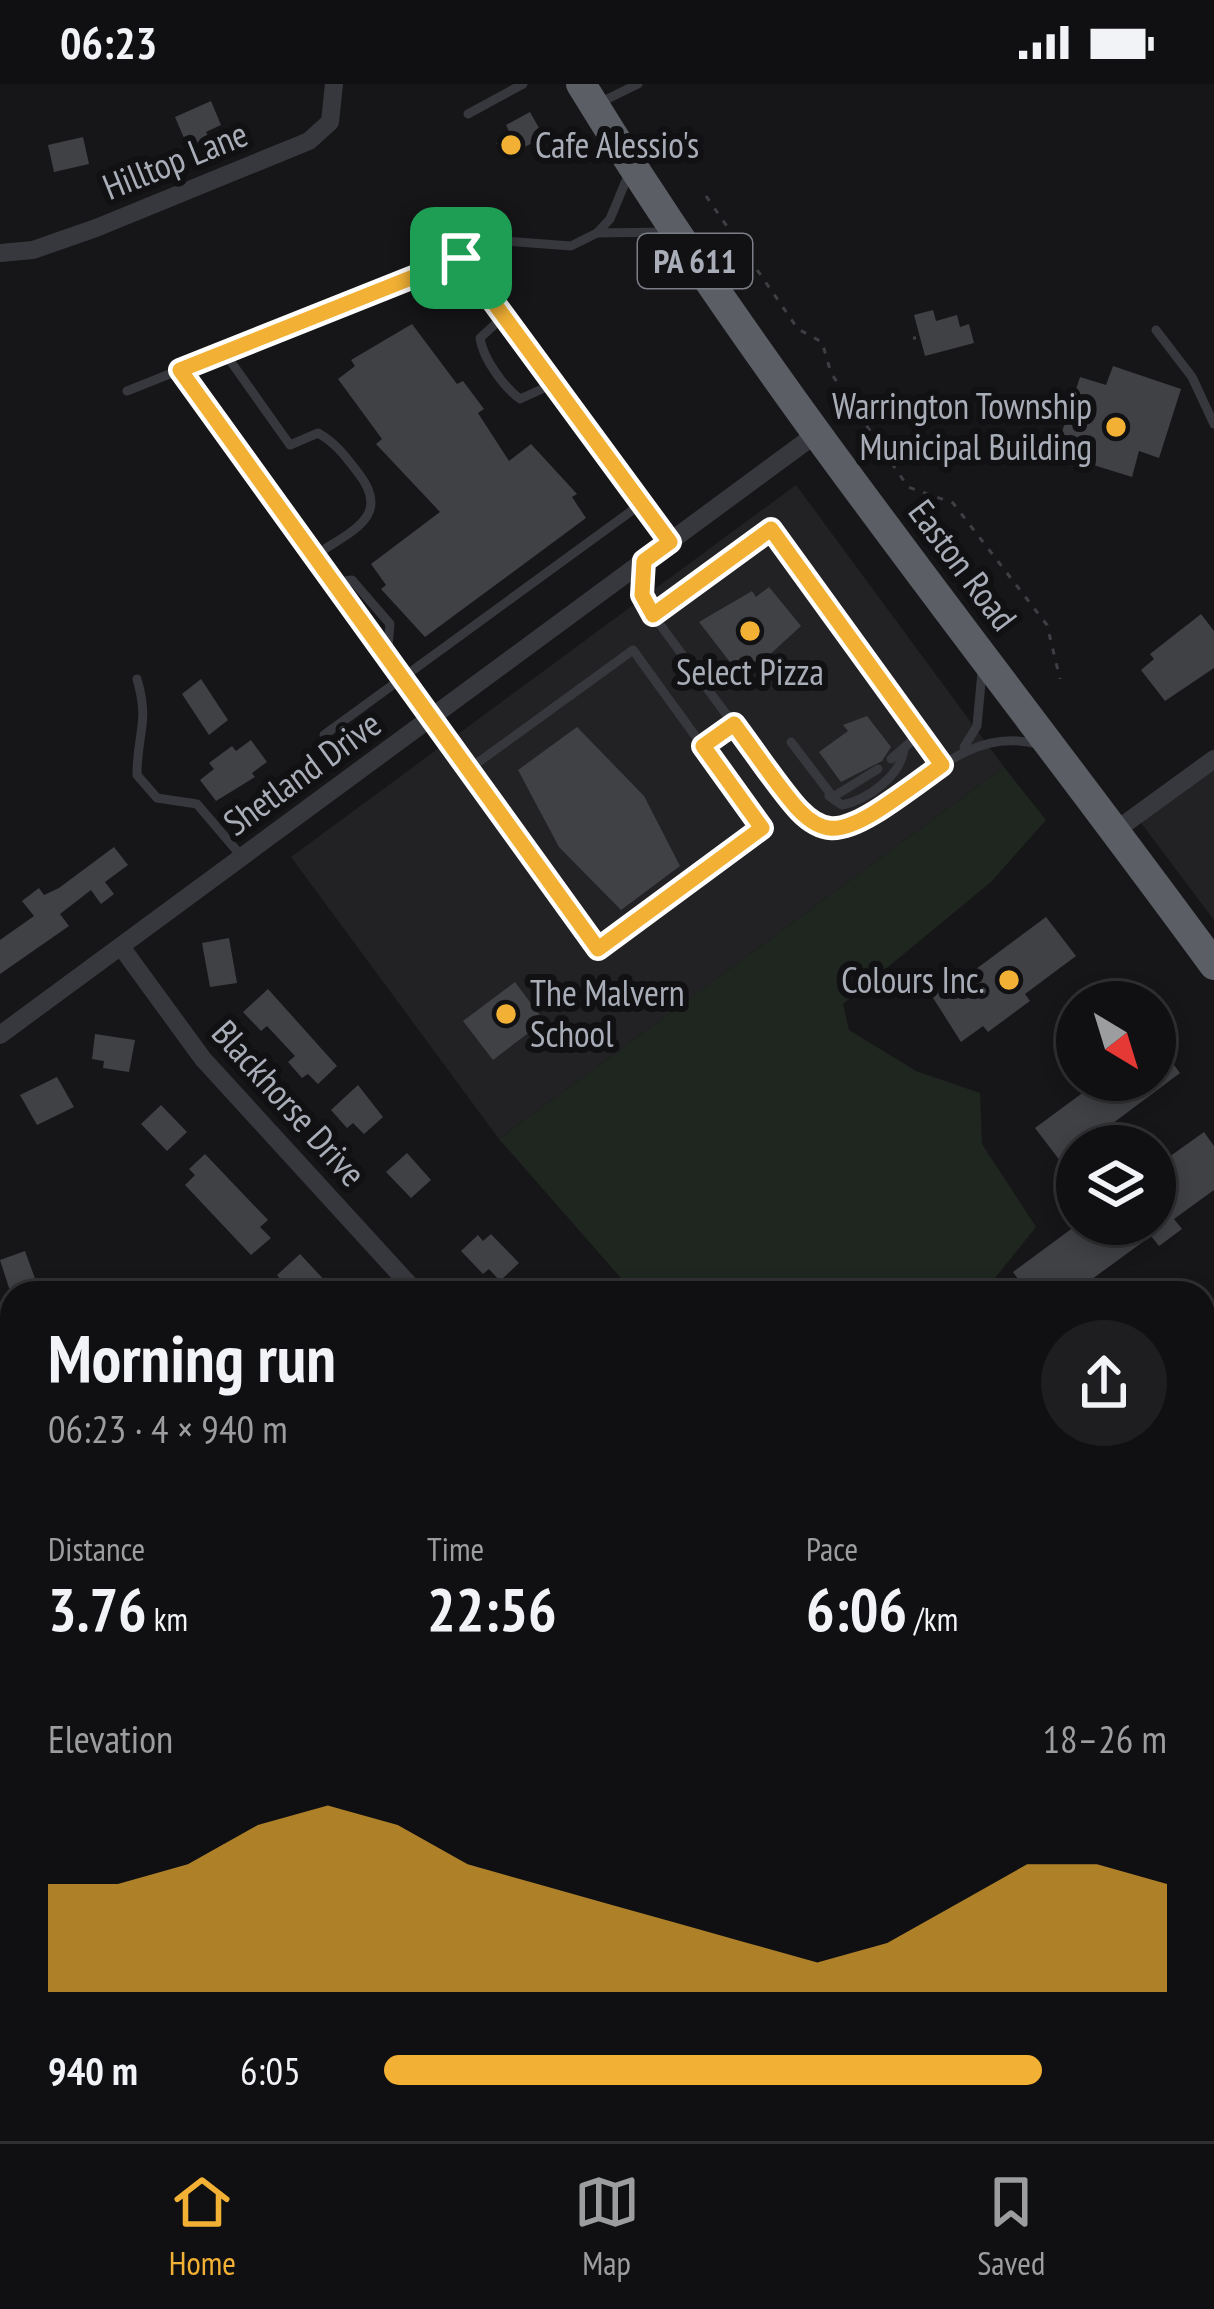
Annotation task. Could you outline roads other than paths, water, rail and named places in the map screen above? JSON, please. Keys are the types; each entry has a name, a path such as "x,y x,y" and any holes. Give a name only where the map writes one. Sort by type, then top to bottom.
{"highway":[{"name":"Easton Road","path":"588,95 674,232 816,434 1214,965"}],"street":[{"name":"Hilltop Lane","path":"0,253 33,250 96,228 309,141 330,122 334,84"},
{"name":"Shetland Drive","path":"0,1034 816,434"},
{"path":"1115,831 1214,758"},
{"name":"Blackhorse Drive","path":"122,948 202,1059 406,1281"}],"lane":[{"path":"468,114 523,84"},
{"path":"588,95 638,84"},
{"path":"598,233 610,219 632,166"},
{"path":"127,391 504,241 572,245 598,233 674,232"},
{"path":"461,258 670,542"},
{"path":"504,316 480,338 511,393 520,399 532,397 553,384"},
{"path":"1156,330 1192,377 1214,424"},
{"path":"224,352 290,445 318,433 334,442 374,493 374,507 367,517 314,557"},
{"path":"180,370 598,949 762,828 633,650 469,770"},
{"path":"324,735 641,504"},
{"path":"653,615 771,529 942,765"},
{"path":"644,561 642,595 653,615 800,813 823,829 840,830 866,821 958,753 1000,738 1050,748"},
{"path":"332,583 352,580 362,587 390,624 387,659"},
{"path":"958,753 976,726 982,655"},
{"path":"137,679 148,715 137,749 137,775 157,798 197,804 243,858"},
{"path":"703,746 734,724"},
{"path":"891,759 920,734"},
{"path":"790,742 842,806 898,770 904,749"},
{"path":"830,796 840,796 878,769"}],"place":[{"name":"Cafe Alessio's","path":"511,145"},
{"name":"Warrington Township Municipal Building","path":"1116,427"},
{"name":"Select Pizza","path":"750,631"},
{"name":"Colours Inc.","path":"1009,980"},
{"name":"The Malvern School","path":"506,1014"}]}
